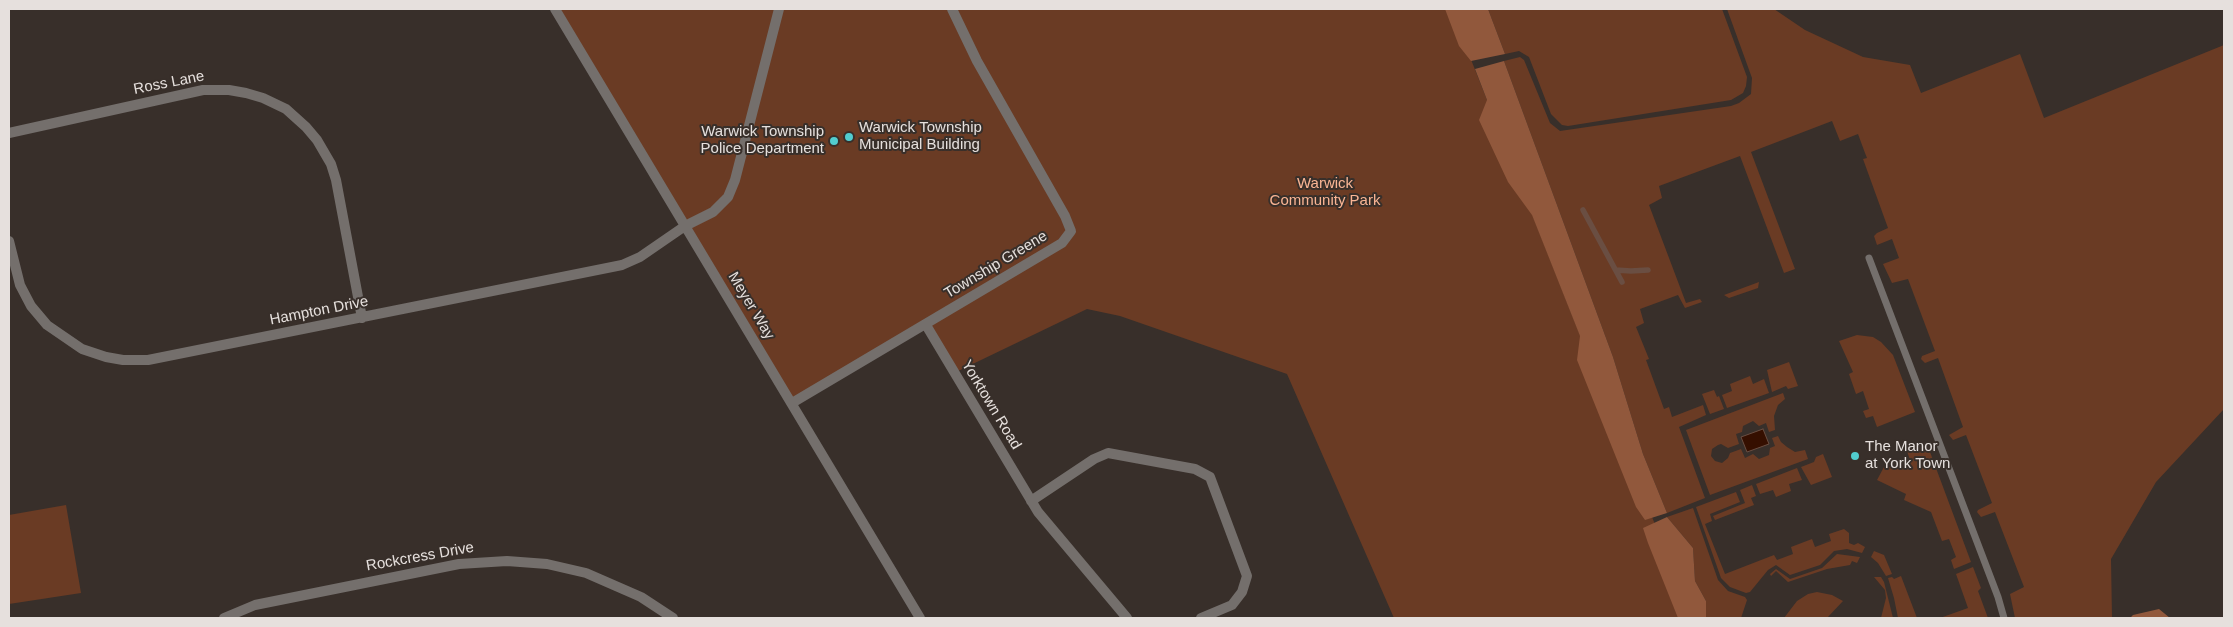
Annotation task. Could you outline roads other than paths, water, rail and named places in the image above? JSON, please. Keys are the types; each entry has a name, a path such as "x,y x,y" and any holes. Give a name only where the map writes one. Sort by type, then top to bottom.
{"street":[{"name":"Meyer Way","path":"555,9 920,618"},
{"path":"685,226 713,212 728,197 735,180 779,9"},
{"name":"Township Greene","path":"792,403 1062,243 1071,231 1065,216 977,61 952,9"},
{"name":"Ross Lane","path":"9,133 203,90 246,92 278,106 306,127 317,140 331,164 336,180 362,318"},
{"name":"Hampton Drive","path":"9,241 16,273 31,306 47,325 82,349 106,358 148,360 612,268 640,257 685,226"},
{"name":"Yorktown Road","path":"926,325 1038,512 1127,618"},
{"path":"1031,501 1094,459 1108,453 1195,469 1210,477 1247,576 1242,592 1232,605 1201,618"},
{"name":"Rockcress Drive","path":"224,618 255,605 274,601 459,564 507,560 547,564 586,573 641,597 673,618"}],"lane":[{"path":"1869,258 1998,597 2004,618"}],"waterway":[{"path":"1583,210 1622,282"},
{"path":"1616,270 1648,270"}],"place":[{"name":"Warwick Township Municipal Building","path":"849,137"},
{"name":"Warwick Township Police Department","path":"834,141"},
{"name":"The Manor at York Town","path":"1855,456"}],"park label":[{"name":"Warwick Community Park","path":"1325,192"}]}
